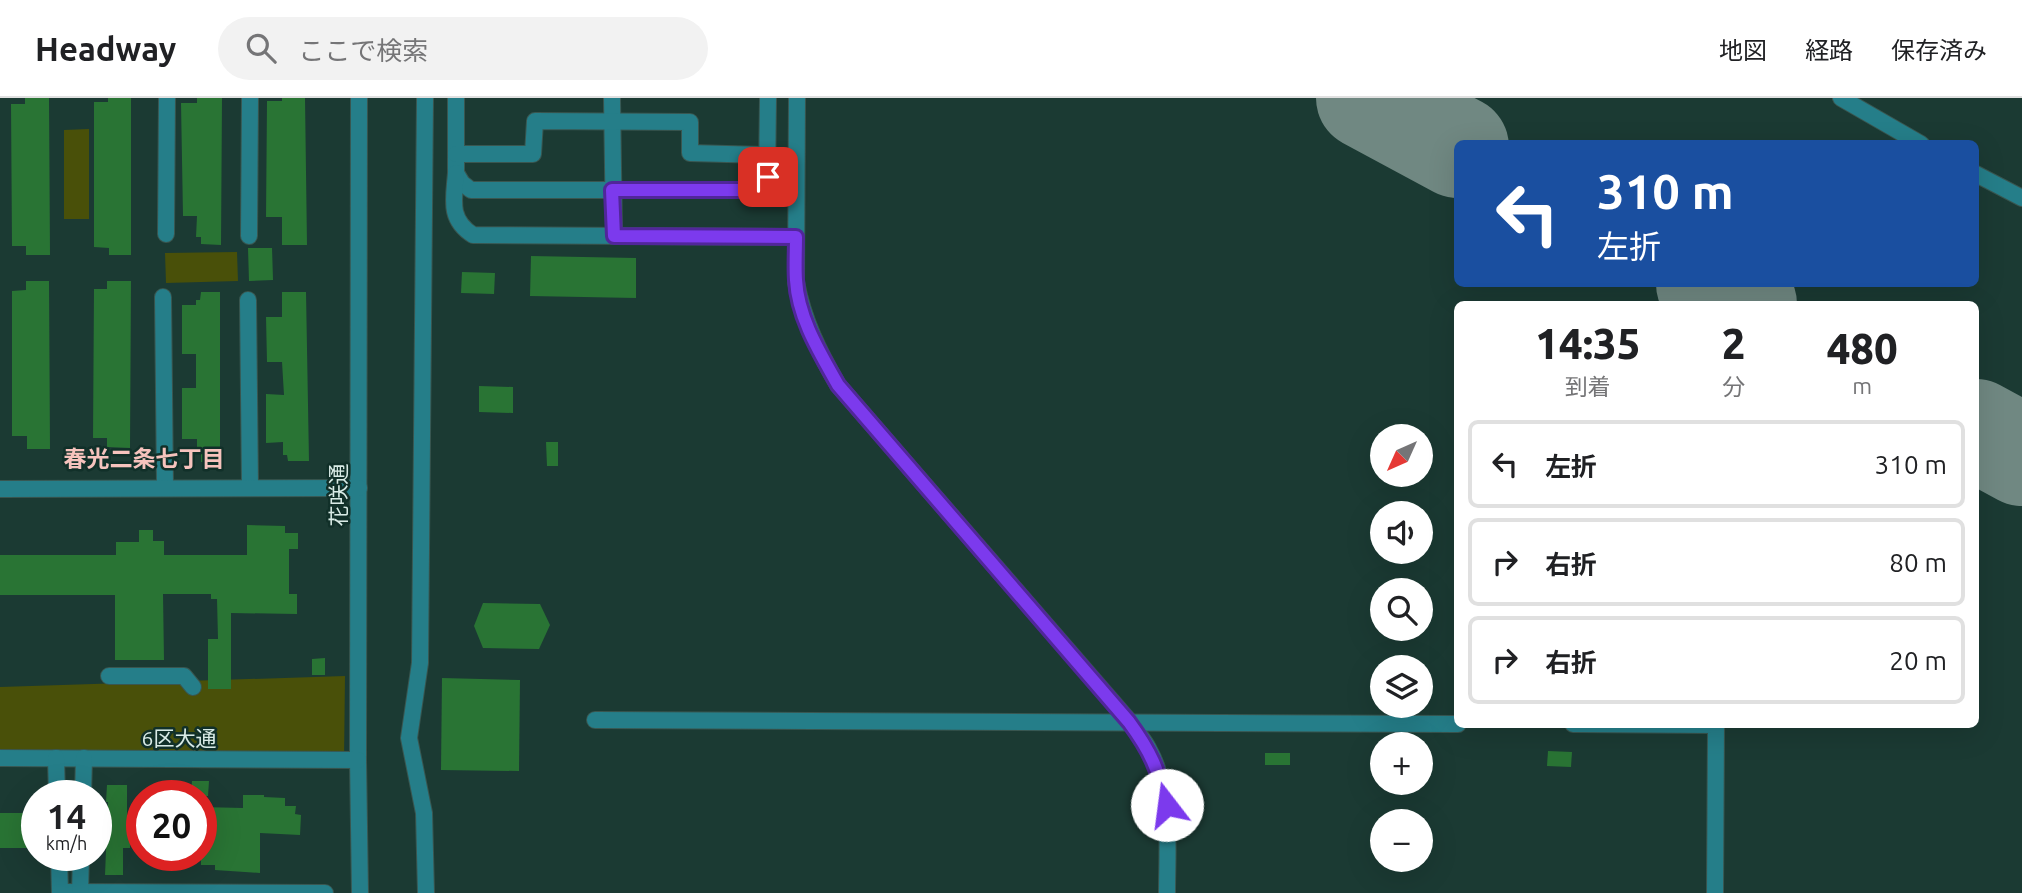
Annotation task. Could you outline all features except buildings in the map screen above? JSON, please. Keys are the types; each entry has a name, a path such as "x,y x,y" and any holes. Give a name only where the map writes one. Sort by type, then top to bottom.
{"street":[{"path":"166,234 167,98"},
{"path":"249,236 250,98"},
{"name":"花咲通","path":"359,98 360,893"},
{"path":"425,98 420,663 408,738 424,813 426,893"},
{"path":"456,98 454,207 460,226 472,235 796,237"},
{"path":"612,98 614,236"},
{"path":"456,173 462,183 471,190 751,190 762,185 768,177 768,98"},
{"path":"797,98 796,282 800,305 813,338 838,385 1129,722 1148,748 1160,776 1167,805 1167,893"},
{"path":"1841,98 1914,140"},
{"path":"456,154 533,154 535,121 612,121 690,122 690,153 768,155"},
{"path":"1979,176 2022,198"},
{"path":"163,297 165,488"},
{"path":"248,300 250,488"},
{"path":"0,488 359,488"},
{"path":"108,676 184,676 193,687"},
{"path":"595,720 1454,724"},
{"path":"1714,893 1716,728"},
{"name":"6区大通","path":"0,758 358,760"},
{"path":"56,758 57,780"},
{"path":"83,780 84,758"},
{"path":"59,871 60,893 325,893"},
{"path":"80,892 81,871"}],"green space":[{"path":"89,129 89,219 64,219 64,130"},
{"path":"237,252 238,281 166,283 165,253"},
{"path":"345,676 344,760 0,758 0,687"}],"runway":[{"path":"1367,98 1454,145"},
{"path":"1713,287 1740,301"},
{"path":"1979,432 2022,455"}],"district":[{"name":"春光二条七丁目","path":"144,458"}],"route":[{"path":"768,177 762,185 751,190 612,190 614,236 796,237 796,282 800,305 821,356 838,385 1129,722 1148,748 1160,776 1167,805"}]}
